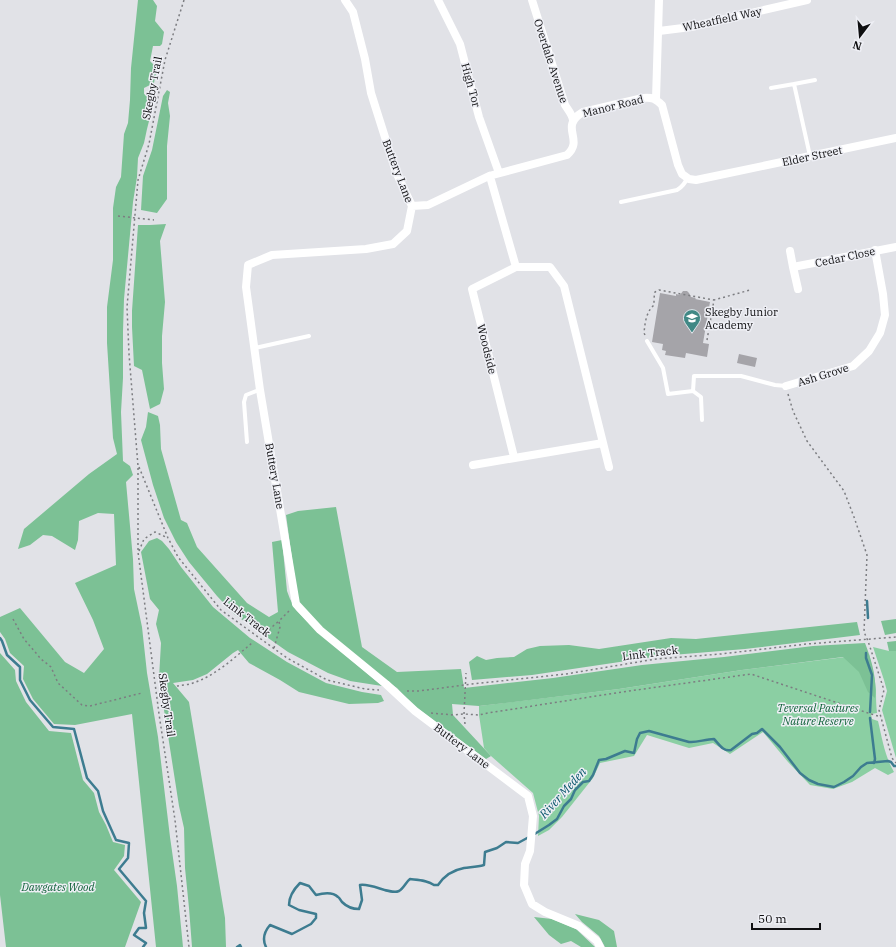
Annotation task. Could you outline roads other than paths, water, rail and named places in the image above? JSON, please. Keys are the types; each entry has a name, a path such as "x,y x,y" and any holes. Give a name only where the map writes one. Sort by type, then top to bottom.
{"street":[{"name":"Buttery Lane","path":"345,0 353,12 365,60 371,93 396,172 412,206 407,231 393,244 366,249 272,255 248,265 246,287 260,390 296,604 320,630 380,679 415,711 528,796 534,816 530,851 525,864 524,885 532,904 545,912 579,926 597,940 600,947"},
{"name":"High Tor","path":"438,0 460,44 479,118 499,172"},
{"name":"Overdale Avenue","path":"532,0 565,104 568,111 572,115 573,120"},
{"path":"656,99 659,0"},
{"name":"Wheatfield Way","path":"659,31 691,27 807,0"},
{"name":"Manor Road","path":"412,206 428,205 499,172 567,155 571,151 573,145 574,140 571,127 573,120 577,116 583,112 650,97 656,99 662,105 678,165 682,174 688,178"},
{"name":"Elder Street","path":"688,178 696,180 728,174 896,138"},
{"path":"489,176 516,267"},
{"name":"Cedar Close","path":"793,268 875,250 896,247"},
{"name":"Ash Grove","path":"786,386 853,366 869,351 880,333 885,315 883,294 875,250"},
{"path":"790,251 798,289"},
{"name":"Woodside","path":"514,457 472,289 516,267 550,267 564,286 608,467"},
{"path":"473,465 602,443"}],"lane":[{"path":"772,88 815,80"},
{"path":"794,84 810,156"},
{"path":"621,202 677,190 681,188 688,178"},
{"path":"255,348 309,336"},
{"path":"647,341 663,368 668,394 693,391 701,396 702,420"},
{"path":"693,391 694,376 741,376 775,385 786,386"},
{"path":"247,442 244,402 246,395 260,390"}],"waterway":[{"path":"867,601 868,618"},
{"path":"0,638 7,655 20,667 20,680 30,700 53,727 74,729 87,778 98,791 103,811 116,840 129,843 128,858 119,869 146,901 144,913 146,928 139,928 134,935 146,943 143,947"},
{"path":"866,653 866,658 872,675 870,712"},
{"path":"870,718 875,759 874,763"},
{"name":"River Meden","path":"533,835 557,819 564,806 571,799 575,790 583,782 589,781 599,760 606,759 625,751 634,753 640,733 649,731 689,742 714,739 721,747 726,750 731,750 752,734 757,733 762,729 780,747 800,773 809,780 818,784 834,787 853,776 867,763 888,761 896,766"},
{"name":"River Meden","path":"266,947 264,936 270,925 292,934 311,924 316,918 316,914 299,910 289,905 292,893 300,883 309,886 316,895 330,893 339,897 346,905 359,909 362,900 360,885 395,892 401,890 410,879 423,880 434,885 438,885 446,876 456,870 484,865 485,852 497,848 506,842 518,843 529,837"},
{"name":"River Meden","path":"237,947 240,945 241,947"}],"place":[{"name":"Skegby Junior Academy","path":"692,333"}],"park label":[{"name":"Teversal Pastures Nature Reserve","path":"818,714"},
{"name":"Dawgates Wood","path":"58,887"}]}
